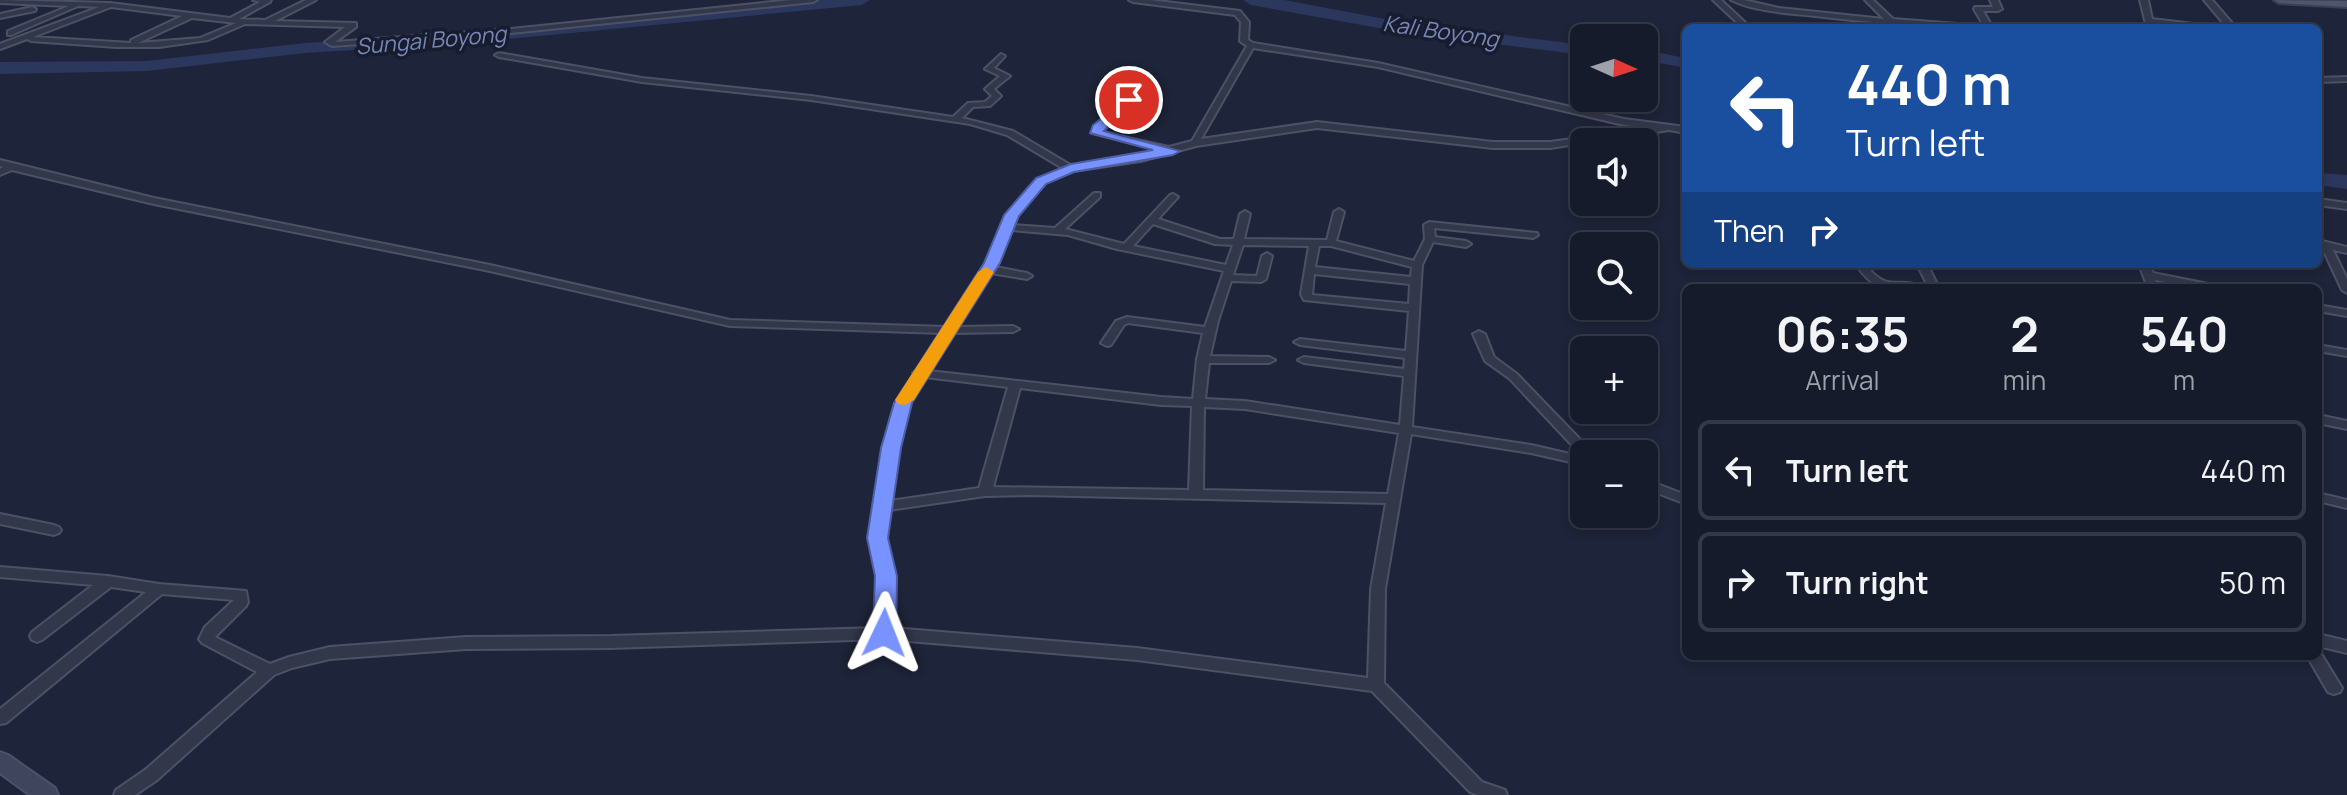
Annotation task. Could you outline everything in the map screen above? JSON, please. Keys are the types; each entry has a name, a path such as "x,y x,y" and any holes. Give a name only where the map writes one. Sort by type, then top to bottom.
{"main road":[{"path":"2279,0 2347,4"},
{"path":"0,762 47,795"}],"street":[{"path":"0,47 123,0"},
{"path":"231,21 268,1 257,0"},
{"path":"264,23 312,0"},
{"path":"0,1 84,2 231,21 353,25 329,42 332,44 511,31 813,0"},
{"path":"1133,0 1237,13 1245,22 1244,41 1251,45 1378,65 1666,129 1682,130"},
{"path":"1717,0 1743,24"},
{"path":"1735,0 1779,10 1886,24"},
{"path":"1869,0 1893,24"},
{"path":"1985,24 1978,9 1998,9 1994,0"},
{"path":"2144,0 2150,24"},
{"path":"2208,0 2228,24"},
{"path":"0,16 42,2"},
{"path":"11,33 84,2"},
{"path":"129,45 189,16"},
{"path":"23,39 129,45 199,41 244,22"},
{"path":"1195,143 1251,45"},
{"path":"499,55 642,80 798,96 955,120 1010,133 1071,169"},
{"path":"955,120 971,105 987,104 997,96 989,89 1006,76 989,69 1001,56"},
{"path":"2322,80 2347,79"},
{"path":"1129,100 1096,133 1173,151"},
{"path":"884,633 886,576 878,538 891,448 903,403 987,269 1012,215 1041,181 1071,169 1173,151 1195,143 1317,125 1493,145 1550,145 1666,129"},
{"path":"0,172 6,165 154,201 490,268 730,323 1013,329"},
{"path":"1056,232 1097,195"},
{"path":"1126,248 1173,197"},
{"path":"2322,203 2347,206"},
{"path":"1331,243 1339,212"},
{"path":"1196,495 1197,402 1203,359 1240,244 1245,214"},
{"path":"1153,221 1219,242 1331,243 1417,265"},
{"path":"1376,685 1378,589 1406,430 1417,265 1430,239 1429,225 1533,235"},
{"path":"1007,227 1056,232 1261,279 1267,256"},
{"path":"1430,239 1466,244"},
{"path":"1314,243 1306,294 1310,298 1415,308"},
{"path":"2322,244 2347,250"},
{"path":"2322,244 2347,290"},
{"path":"1863,268 1876,284"},
{"path":"2146,268 2200,284"},
{"path":"987,269 1027,276"},
{"path":"1310,270 1416,281"},
{"path":"2322,309 2347,313"},
{"path":"1107,343 1120,323 1127,320 1210,331"},
{"path":"1479,334 1489,359 1513,376 1575,440"},
{"path":"1300,342 1410,355"},
{"path":"2322,349 2347,353"},
{"path":"1203,359 1269,360"},
{"path":"1304,360 1408,373"},
{"path":"919,373 1147,400 1245,405 1531,449 1570,458"},
{"path":"985,492 1015,383"},
{"path":"2322,420 2347,425"},
{"path":"1658,489 1682,498"},
{"path":"883,506 985,492 1395,499"},
{"path":"2322,498 2347,504"},
{"path":"0,519 54,530"},
{"path":"0,572 241,595 241,602 210,631 207,639 269,671"},
{"path":"37,636 108,581"},
{"path":"0,718 159,589"},
{"path":"122,795 151,775 269,671 330,653 466,643 610,642 884,633 1137,654 1376,685 1476,787 1499,795"},
{"path":"2322,641 2347,647"},
{"path":"2317,660 2334,688"}],"waterway":[{"name":"Sungai Boyong","path":"0,68 147,66 305,48 465,38 862,0"},
{"name":"Kali Boyong","path":"1251,0 1401,27 1570,48"},
{"name":"Kali Boyong","path":"1658,58 1682,62"},
{"name":"Kali Boyong","path":"2322,179 2347,182"}],"slow traffic":[{"path":"905,400 919,373 986,272"}],"route":[{"path":"884,633 886,576 878,538 891,448 903,403 919,373 992,263 1012,215 1041,181 1071,169 1173,151 1096,133 1129,100"}]}
